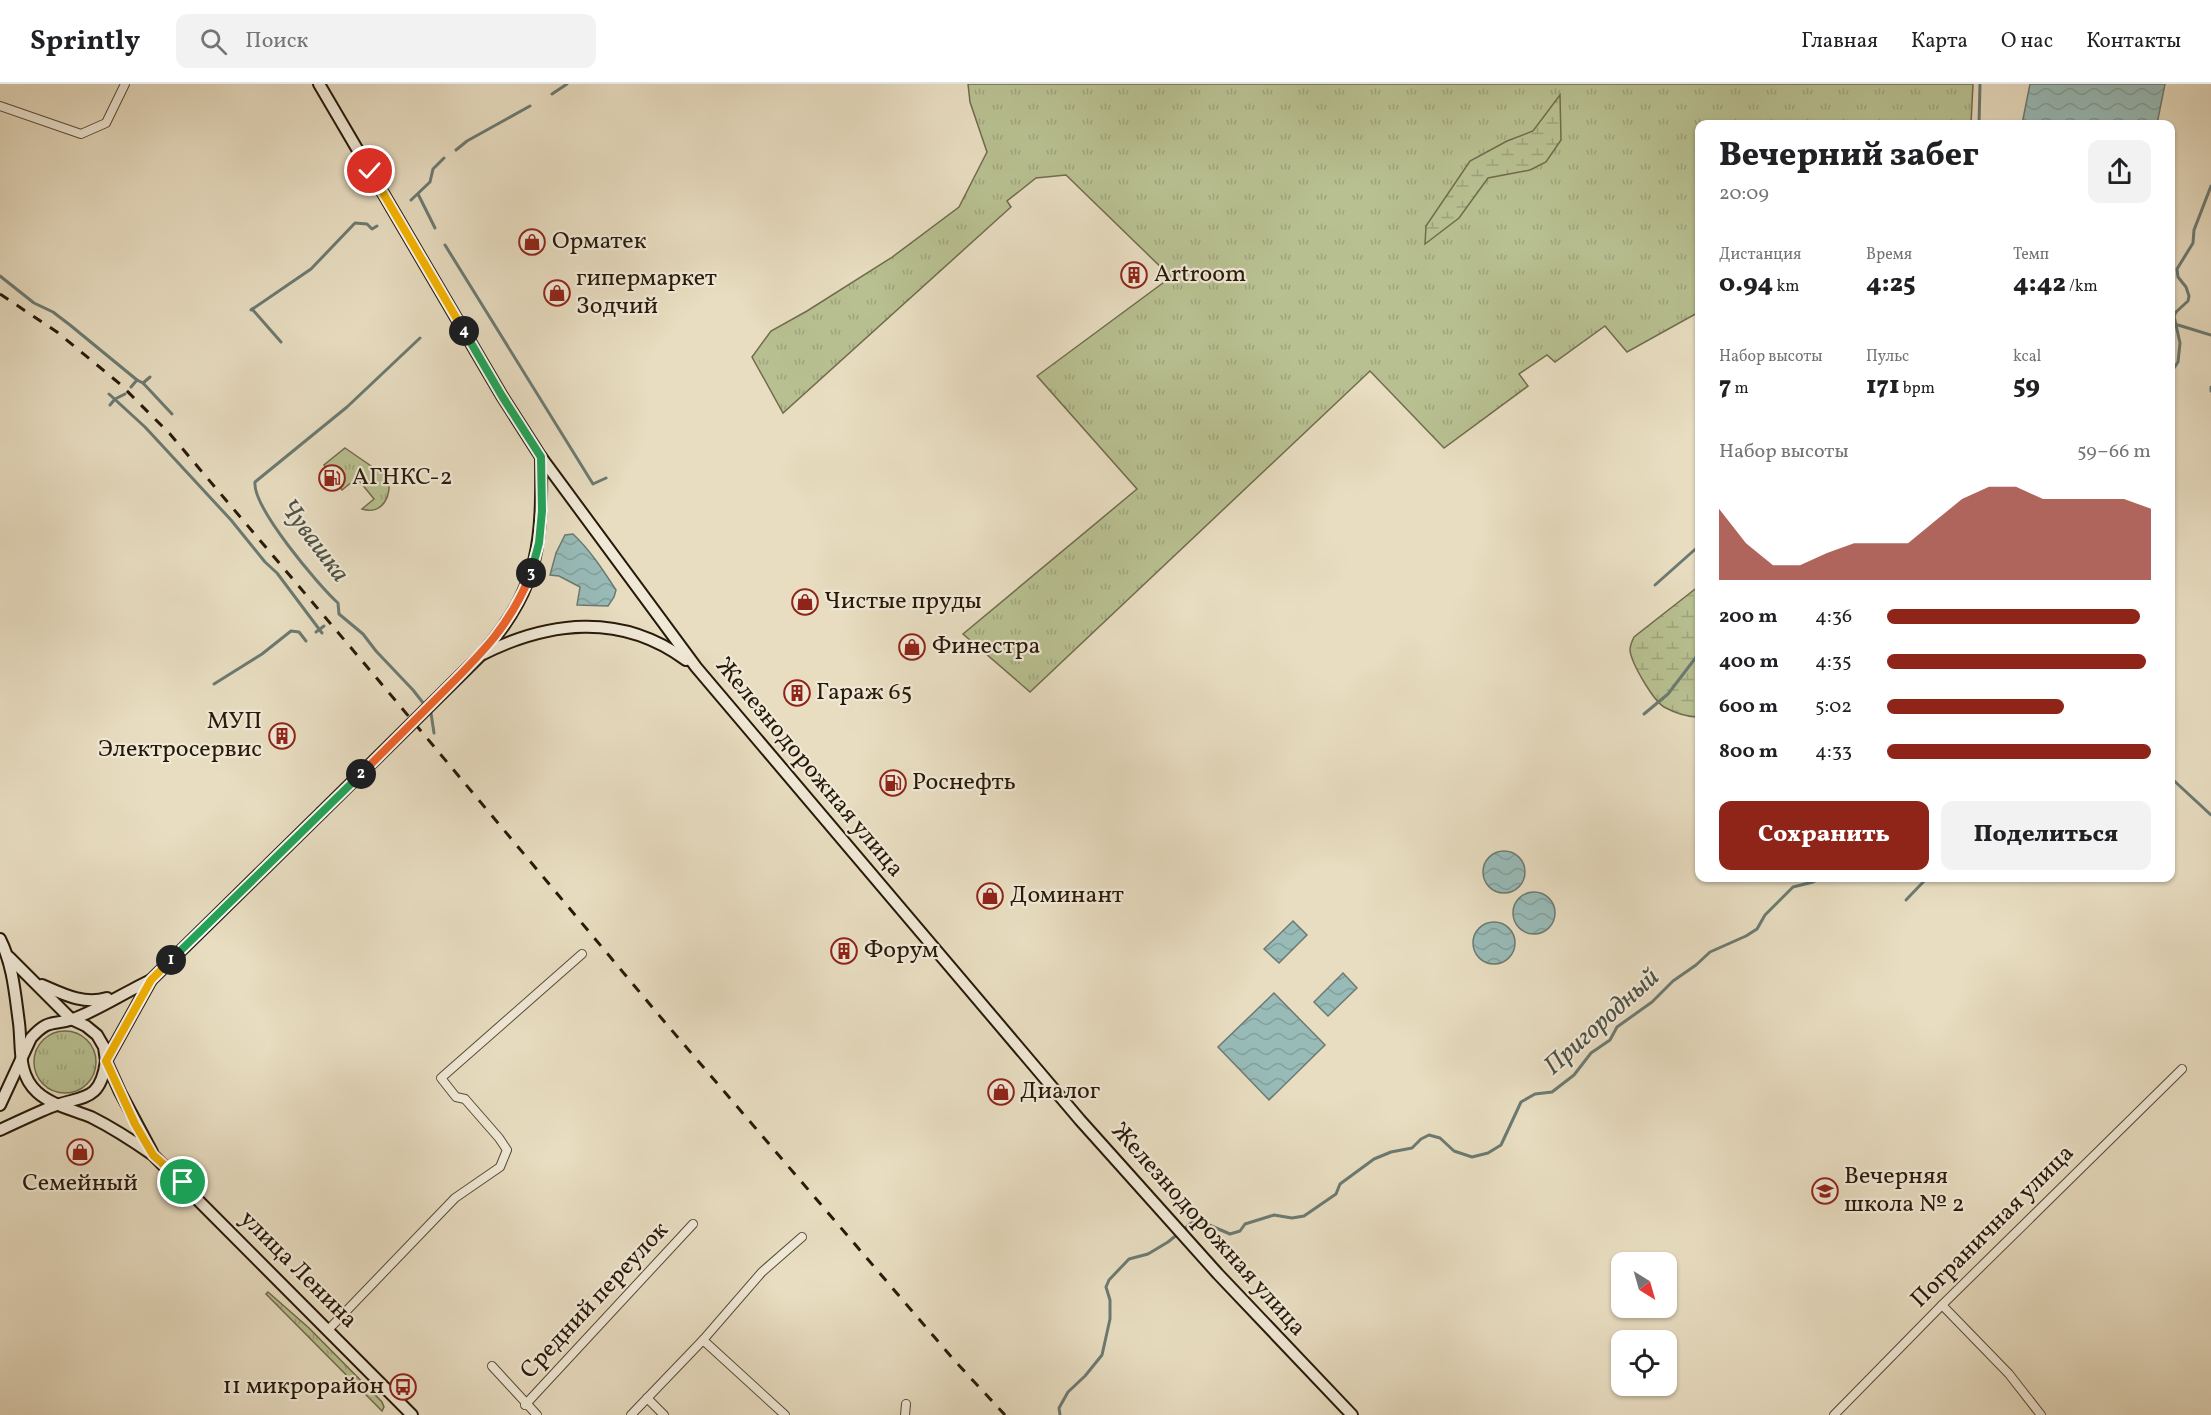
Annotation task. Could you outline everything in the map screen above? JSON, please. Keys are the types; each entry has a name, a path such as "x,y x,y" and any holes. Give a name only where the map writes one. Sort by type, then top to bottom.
{"main road":[{"name":"Железнодорожная улица","path":"320,84 502,396 541,457 696,667 1080,1120 1191,1245 1352,1415"},
{"path":"0,1130 60,1104 74,1102 87,1096 97,1087 104,1074 106,1061 151,980 481,655 501,631 519,603 531,574 539,543 542,511 541,457"},
{"path":"481,655 508,641 538,631 568,627 600,627 630,633 668,648 696,667"},
{"path":"0,939 9,957 19,1026 21,1059 30,1084 38,1093 123,1134 153,1155"},
{"path":"9,957 71,1019 86,1026 97,1035 104,1047 106,1061 135,1124 153,1155"},
{"path":"0,1105 31,1038 39,1029 50,1023 71,1019 151,980"},
{"path":"34,981 72,998 87,1001 102,999 132,989"},
{"name":"улица Ленина","path":"153,1155 412,1415"}],"street":[{"path":"0,106 81,134 106,123 125,84"},
{"path":"328,1330 455,1198 500,1167 507,1150 465,1099 456,1097 441,1077 582,954"},
{"name":"Пограничная улица","path":"1834,1415 1942,1305 2182,1069"},
{"name":"Средний переулок","path":"525,1405 693,1224"},
{"path":"631,1415 704,1340 762,1272 802,1237"},
{"path":"1942,1305 2009,1374 2041,1415"},
{"path":"704,1340 785,1415"},
{"path":"492,1366 525,1405 537,1415"},
{"path":"647,1398 664,1415"},
{"path":"905,1415 906,1404"}],"green space":[{"path":"968,84 1973,84 1971,120 1695,120 1695,314 1627,352 1605,326 1555,362 1547,355 1519,374 1528,386 1444,448 1370,371 1030,692 963,634 1137,489 1037,376 1171,277 1066,175 1036,178 1007,201 1011,207 783,413 752,357 771,331 891,258 959,207 987,152 970,102"},
{"path":"1560,95 1561,140 1546,162 1530,170 1488,178 1459,218 1425,244 1426,226 1470,161 1507,141 1533,131"},
{"path":"345,448 387,477 389,490 381,506 369,510 362,509 374,499 357,478 342,490 324,465"},
{"path":"1695,589 1695,717 1677,713 1659,703 1638,672 1631,656 1630,650 1634,637"},
{"path":"59,1031 71,1031 87,1040 94,1050 96,1062 94,1074 87,1084 71,1093 59,1093 48,1088 39,1079 34,1068 34,1056 39,1045 48,1036"},
{"path":"268,1292 309,1328 382,1402 384,1407 382,1411 266,1294"}],"water":[{"path":"2030,84 2165,84 2158,120 2023,120"},
{"path":"573,534 591,553 616,590 608,606 577,605 580,587 559,576 550,575 556,553 565,535"},
{"path":"1504,851 1512,852 1519,857 1524,864 1524,880 1519,887 1512,892 1504,893 1496,892 1489,887 1484,880 1483,872 1484,864 1489,857 1496,852"},
{"path":"1534,892 1542,893 1549,898 1554,905 1554,921 1549,928 1542,933 1534,934 1526,933 1519,928 1514,921 1513,913 1514,905 1519,898 1526,893"},
{"path":"1293,921 1307,935 1279,963 1264,949"},
{"path":"1494,922 1502,923 1509,928 1514,935 1514,951 1509,958 1502,963 1494,964 1486,963 1479,958 1474,951 1473,943 1474,935 1479,928 1486,923"},
{"path":"1343,973 1357,988 1328,1016 1314,1002"},
{"path":"1274,993 1325,1045 1269,1100 1218,1047"}],"waterway":[{"name":"Чувашка","path":"552,94 567,84"},
{"path":"1979,120 1980,84"},
{"name":"Чувашка","path":"456,150 467,141 530,106"},
{"name":"Чувашка","path":"411,200 430,182 433,169 444,158"},
{"name":"Пригородный","path":"2175,314 2188,301 2189,296 2186,287 2178,277 2177,269 2193,243 2194,230 2211,186"},
{"path":"418,194 435,228"},
{"path":"251,310 311,269 355,223 367,224 372,229 377,226"},
{"path":"445,245 593,484 606,478"},
{"path":"0,276 34,303 53,312 137,380 143,383 150,377"},
{"path":"252,309 281,342"},
{"name":"Пригородный","path":"2175,320 2180,343 2178,362 2175,366"},
{"path":"2178,325 2211,335"},
{"name":"Чувашка","path":"420,338 347,407 255,482 257,494 275,527 338,603 339,614 363,634 431,713 434,733"},
{"path":"131,387 137,380"},
{"path":"143,383 172,414"},
{"path":"109,394 145,427 231,520 265,562 277,573 322,633"},
{"path":"110,405 115,399 125,394"},
{"path":"1655,585 1695,549"},
{"path":"316,632 324,626"},
{"path":"214,684 262,654 291,631 299,632 306,641"},
{"path":"1644,714 1668,694 1695,659"},
{"path":"2175,782 2211,815"},
{"name":"Пригородный","path":"1060,1415 1059,1408 1068,1392 1102,1355 1110,1319 1110,1300 1106,1287 1109,1280 1129,1259 1148,1254 1168,1242 1194,1221 1200,1221 1230,1234 1240,1231 1245,1224 1274,1215 1292,1218 1304,1216 1336,1194 1340,1184 1374,1159 1391,1152 1412,1148 1429,1135 1440,1138 1454,1151 1472,1157 1488,1153 1501,1145 1521,1102 1535,1094 1552,1092 1574,1075 1591,1053 1610,1040 1617,1027 1652,1002 1673,981 1710,952 1757,929 1765,915 1793,887 1813,882"},
{"path":"1906,900 1923,882"}],"railway":[{"path":"0,294 57,332 120,384 170,434 663,1020 954,1360 1005,1415"}],"place":[{"name":"Орматек","path":"532,242"},
{"name":"Artroom","path":"1134,275"},
{"name":"гипермаркет Зодчий","path":"557,293"},
{"name":"АГНКС-2","path":"332,478"},
{"name":"Чистые пруды","path":"805,602"},
{"name":"Финестра","path":"912,647"},
{"name":"Гараж 65","path":"797,693"},
{"name":"МУП Электросервис","path":"282,736"},
{"name":"Роснефть","path":"893,783"},
{"name":"Доминант","path":"990,896"},
{"name":"Форум","path":"844,951"},
{"name":"Диалог","path":"1001,1092"},
{"name":"Семейный","path":"80,1152"},
{"name":"Вечерняя школа № 2","path":"1825,1191"},
{"name":"11 микрорайон","path":"403,1387"}],"route":[{"path":"183,1182 153,1155 135,1124 106,1061 137,1004 151,980 481,655 501,631 519,603 531,574 539,543 542,511 541,457 502,396 370,171"}]}
